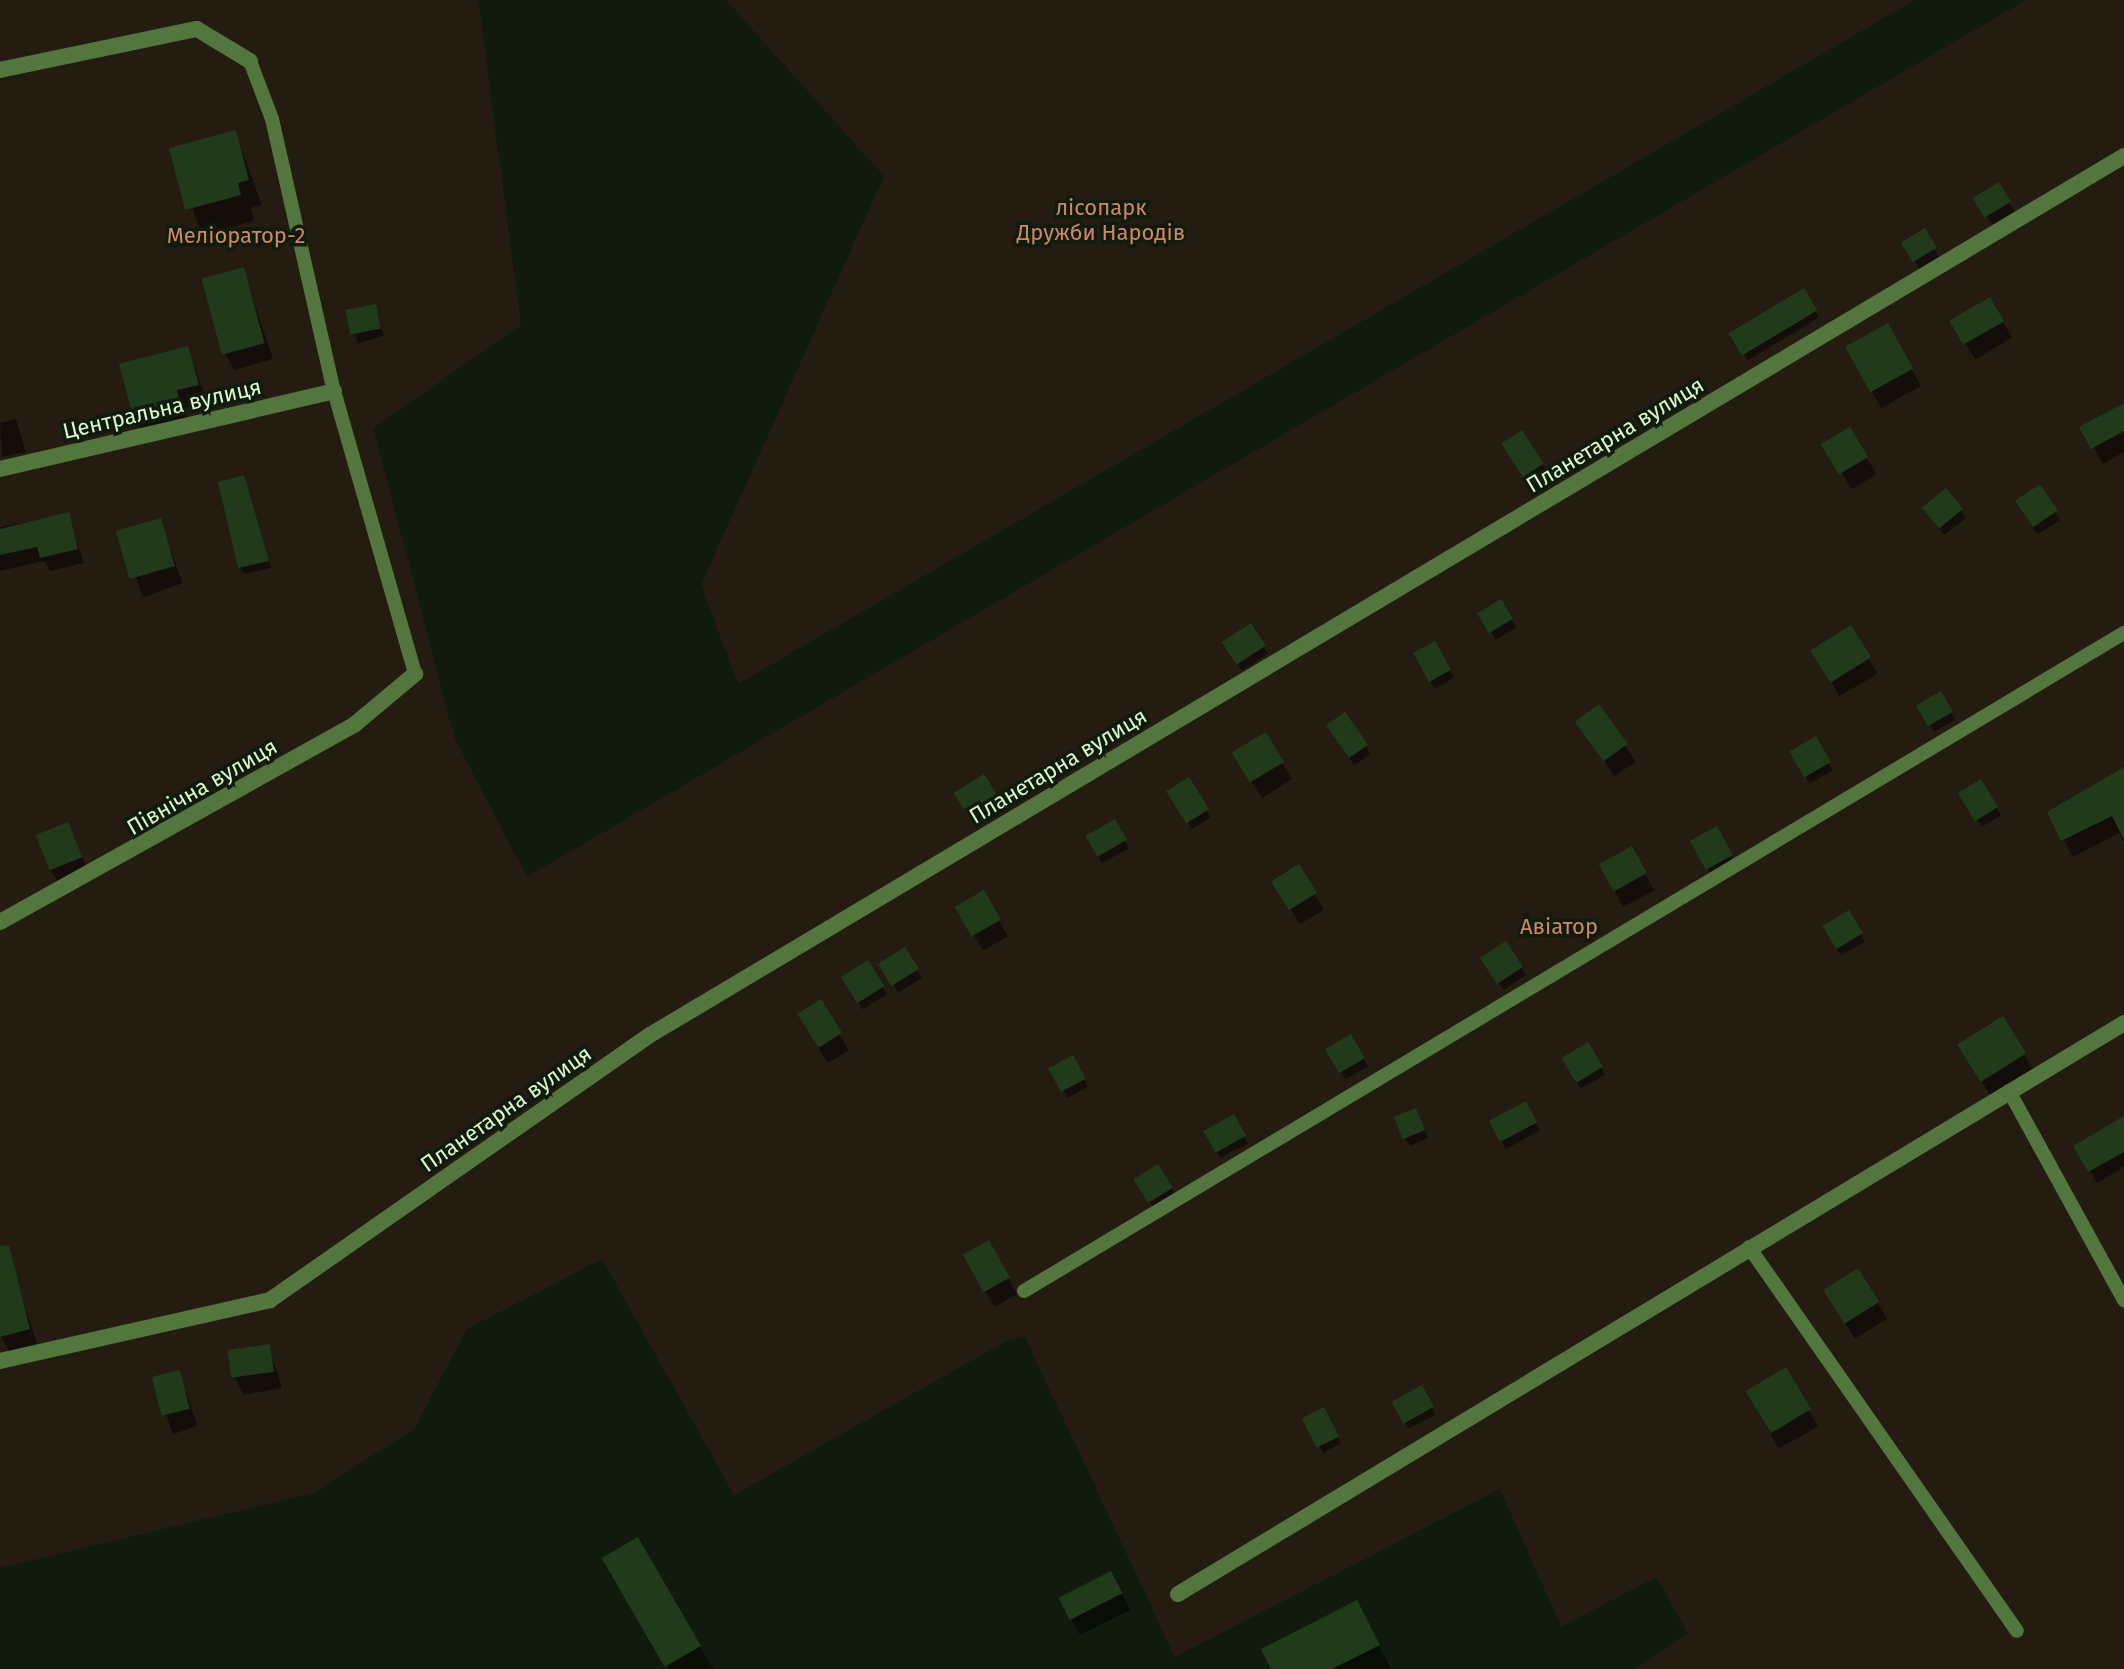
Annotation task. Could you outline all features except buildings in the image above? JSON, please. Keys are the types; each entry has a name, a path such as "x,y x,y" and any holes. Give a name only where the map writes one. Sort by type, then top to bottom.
{"street":[{"path":"0,70 197,29 250,61"},
{"name":"Планетарна вулиця","path":"0,1361 270,1300 650,1035 2124,156"},
{"name":"Центральна вулиця","path":"0,469 334,391"},
{"name":"Північна вулиця","path":"0,922 354,725 415,674"},
{"path":"1178,1594 2124,1023"}],"lane":[{"path":"250,61 272,119 334,391 415,674"},
{"path":"1024,1291 2124,633"},
{"path":"2009,1091 2124,1300"},
{"path":"1749,1247 2017,1631"}],"green space":[{"name":"Авіатор","path":"0,0 478,0 521,325 373,428 454,737 527,877 2026,0 2124,0 2124,1669 1635,1669 1688,1633 1656,1577 1561,1627 1500,1489 1175,1657 1025,1337 1006,1341 734,1495 602,1259 467,1329 414,1429 314,1493 0,1568"},
{"name":"лісопарк Дружби Народів","path":"726,0 1915,0 738,684 701,585 884,176"}],"park label":[{"name":"Меліоратор-2","path":"236,236"}]}
